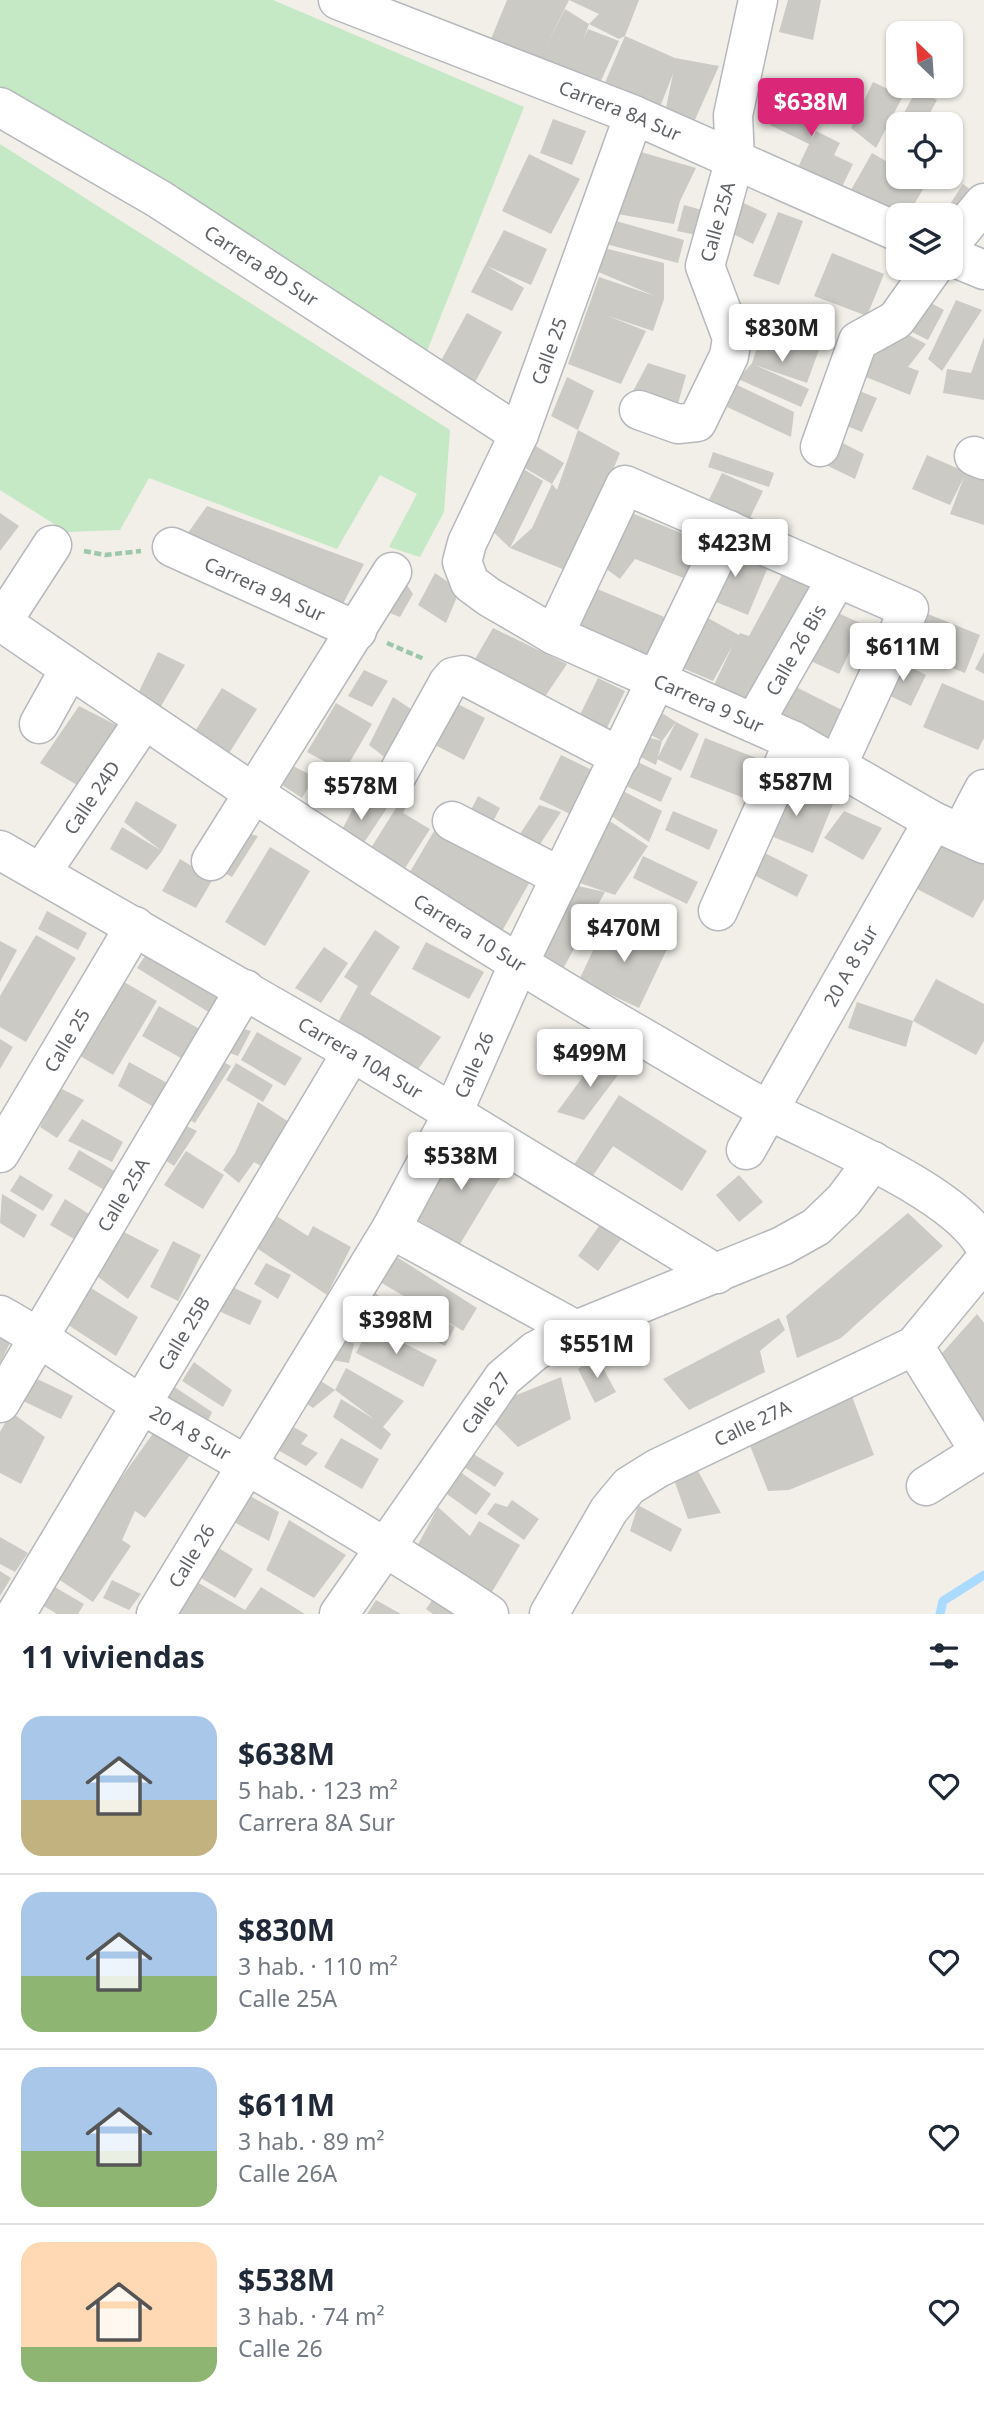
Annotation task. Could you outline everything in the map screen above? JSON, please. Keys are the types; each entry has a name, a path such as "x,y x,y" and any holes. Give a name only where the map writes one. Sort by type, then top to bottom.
{"street":[{"name":"Carrera 8A Sur","path":"338,0 635,115 886,227"},
{"path":"735,159 733,115 758,0"},
{"name":"Carrera 8D Sur","path":"0,107 159,199 519,434"},
{"name":"Calle 25","path":"470,583 462,562 467,543 519,434 635,115"},
{"name":"Calle 25A","path":"639,410 678,424 697,422 729,356 732,338 705,267 735,159"},
{"path":"963,228 984,202"},
{"path":"963,261 984,270"},
{"path":"820,447 858,341 896,320 924,280"},
{"path":"554,635 625,485 909,609 837,766"},
{"name":"Calle 26","path":"156,1614 391,1229 453,1115 518,965 729,530"},
{"path":"1,622 52,545"},
{"name":"Carrera 9A Sur","path":"172,547 357,631"},
{"path":"211,861 251,794 357,631 391,572"},
{"name":"Calle 26 Bis","path":"754,723 837,578"},
{"name":"Carrera 9 Sur","path":"470,583 554,635 794,741 959,832"},
{"name":"Carrera 10 Sur","path":"1,622 251,794 518,965 766,1109 873,1161 916,1186 968,1224 984,1245"},
{"path":"39,724 69,670"},
{"path":"397,775 448,683 453,677 463,675 620,757"},
{"name":"Calle 24D","path":"13,863 144,720"},
{"path":"718,911 794,741"},
{"name":"20 A 8 Sur","path":"746,1150 766,1109 959,832 984,789"},
{"path":"452,821 561,877"},
{"name":"Carrera 10A Sur","path":"13,863 135,926 245,989 717,1274"},
{"name":"Calle 25","path":"0,1153 135,926"},
{"name":"Calle 25A","path":"0,1402 245,989"},
{"name":"Calle 25B","path":"16,1614 352,1052"},
{"name":"Calle 27","path":"339,1614 503,1378 535,1351 576,1330 717,1274 782,1246 816,1227 844,1200 873,1161"},
{"path":"391,1229 576,1330"},
{"name":"Calle 27A","path":"549,1614 609,1510 629,1486 658,1468 914,1346 984,1261"},
{"name":"20 A 8 Sur","path":"0,1315 41,1337 140,1404 385,1545 489,1614"},
{"path":"914,1346 980,1452 926,1486"}],"path":[{"path":"52,545 105,555 172,547"},
{"path":"357,631 463,675"}],"green space":[{"path":"0,0 273,0 524,107 425,356 0,99"},
{"path":"0,144 450,430 444,512 420,557 389,547 417,494 380,475 337,549 149,478 120,530 67,532 0,490"}],"building":[{"path":"507,0 569,0 545,48 565,9 589,24 584,38 588,29 619,41 600,83 491,39"},
{"path":"569,0 639,0 625,36 619,39 589,24 599,14"},
{"path":"788,0 821,0 813,40 779,32"},
{"path":"625,36 675,58 719,66 689,133 663,122 673,74 656,117 601,92"},
{"path":"784,82 828,93 811,141 816,131 840,143 834,155 853,164 837,197 794,176 809,144 770,125"},
{"path":"873,82 886,88 886,98 902,98 895,112 886,112 886,129 876,148 851,128"},
{"path":"912,98 937,100 930,112 905,112"},
{"path":"553,119 586,131 572,165 540,153"},
{"path":"627,148 696,168 680,201 674,224 612,213"},
{"path":"872,153 886,161 886,189 923,189 915,203 886,203 886,211 847,197"},
{"path":"529,154 580,179 551,234 502,211"},
{"path":"963,184 975,193 963,204 951,203 960,189 963,189"},
{"path":"735,199 767,214 753,244 725,230"},
{"path":"684,205 716,214 706,237 677,231"},
{"path":"778,212 803,221 779,285 753,276"},
{"path":"612,220 684,240 678,263 606,244"},
{"path":"504,230 547,249 531,285 487,266 524,288 512,311 471,292"},
{"path":"604,248 664,263 664,299 653,331 608,316 646,331 621,384 568,364 599,277 655,296 596,271"},
{"path":"832,253 884,274 867,316 814,296"},
{"path":"916,295 944,310 928,340 898,325"},
{"path":"956,300 982,310 942,371 928,359"},
{"path":"467,313 502,332 473,386 437,368"},
{"path":"765,324 821,344 807,383 755,365 809,389 801,407 738,379 752,363"},
{"path":"899,330 926,344 908,367 919,371 910,395 866,377 877,349"},
{"path":"984,337 984,400 943,393 947,369 971,373"},
{"path":"648,363 686,375 676,411 630,397"},
{"path":"567,377 594,391 578,430 551,416"},
{"path":"737,385 794,412 791,437 727,407"},
{"path":"857,390 877,398 862,432 842,424"},
{"path":"578,430 620,453 570,572 510,548 532,528 552,484 557,490"},
{"path":"833,438 864,454 855,479 824,464"},
{"path":"526,440 564,463 552,484 513,461"},
{"path":"713,452 774,473 769,487 708,467"},
{"path":"927,455 984,480 984,525 950,514 964,477 950,505 912,489"},
{"path":"512,462 543,481 510,548 483,522"},
{"path":"722,473 763,491 748,522 707,504"},
{"path":"207,506 364,564 337,615 185,537"},
{"path":"619,508 714,546 699,584 635,559 620,579 597,562"},
{"path":"0,513 19,526 0,551"},
{"path":"725,542 770,562 748,615 699,595"},
{"path":"790,560 830,579 752,704 714,685 733,645 713,681 671,663 695,611 739,635 749,636"},
{"path":"435,573 460,590 446,623 418,605"},
{"path":"405,582 413,594 400,617 382,610"},
{"path":"595,588 674,621 657,662 575,627"},
{"path":"825,607 893,638 884,661 851,649 839,674 802,657"},
{"path":"928,614 980,635 965,673 912,652"},
{"path":"493,628 567,664 540,704 471,666"},
{"path":"158,652 185,665 153,720 132,706"},
{"path":"984,652 984,674 975,669"},
{"path":"895,659 926,675 911,706 880,691"},
{"path":"364,670 388,681 372,707 348,696"},
{"path":"598,678 625,691 601,740 574,727"},
{"path":"788,683 844,711 826,747 770,719"},
{"path":"942,683 984,701 984,738 978,750 923,727"},
{"path":"222,688 257,709 226,758 192,736"},
{"path":"393,697 420,715 392,763 369,745"},
{"path":"452,701 485,718 464,760 431,743"},
{"path":"336,703 372,724 344,772 307,752"},
{"path":"648,704 676,722 662,741 635,726"},
{"path":"79,706 126,730 82,788 40,763"},
{"path":"676,722 699,734 681,771 657,759"},
{"path":"635,734 662,741 656,765 627,750"},
{"path":"705,738 764,761 749,800 690,777"},
{"path":"561,755 592,770 570,814 539,799"},
{"path":"627,757 672,778 661,802 615,781"},
{"path":"285,762 315,777 302,798 276,781"},
{"path":"368,769 412,793 403,813 430,829 400,876 366,856 396,808 363,790"},
{"path":"780,782 833,804 813,853 759,831"},
{"path":"619,789 662,811 649,842 607,813"},
{"path":"363,790 387,808 357,853 336,841"},
{"path":"478,796 500,808 487,833 465,822"},
{"path":"136,801 177,825 162,851 124,822"},
{"path":"539,805 561,812 533,855 514,843"},
{"path":"673,811 718,830 709,850 665,830"},
{"path":"844,811 882,828 863,860 824,838"},
{"path":"605,818 648,846 615,895 571,880"},
{"path":"441,819 532,878 497,940 407,877"},
{"path":"122,827 162,851 147,870 110,849"},
{"path":"947,831 984,850 984,899 973,918 915,888"},
{"path":"246,833 258,836 232,877 223,872"},
{"path":"270,847 310,871 265,946 225,922"},
{"path":"757,849 808,875 797,897 746,871"},
{"path":"643,856 698,882 687,904 633,878"},
{"path":"180,859 213,879 196,908 162,891"},
{"path":"578,886 605,892 563,969 529,959"},
{"path":"47,911 87,933 78,950 38,929"},
{"path":"608,919 668,947 639,1008 579,980"},
{"path":"375,930 400,947 370,994 441,1037 416,1072 338,1022 358,986 344,977"},
{"path":"36,935 76,958 26,1042 0,1027 0,996"},
{"path":"0,941 17,950 0,982"},
{"path":"426,942 484,972 469,999 412,969"},
{"path":"151,947 228,993 215,1016 137,968"},
{"path":"324,947 348,963 321,1003 295,988"},
{"path":"936,979 984,1004 984,1041 976,1055 913,1021"},
{"path":"124,982 157,1001 113,1075 80,1056"},
{"path":"857,1002 913,1021 906,1047 848,1028"},
{"path":"159,1006 203,1031 186,1061 142,1036"},
{"path":"241,1028 251,1031 238,1056 227,1052"},
{"path":"257,1032 302,1058 285,1086 241,1060"},
{"path":"0,1039 13,1047 0,1069"},
{"path":"599,1055 621,1071 584,1120 557,1112"},
{"path":"214,1057 231,1066 195,1123 179,1113"},
{"path":"129,1062 169,1084 157,1109 118,1086"},
{"path":"236,1063 273,1085 263,1102 226,1080"},
{"path":"60,1088 84,1100 57,1138 40,1127"},
{"path":"619,1095 707,1151 682,1191 613,1146 586,1186 568,1174"},
{"path":"258,1102 292,1124 268,1170 254,1162 239,1183 223,1170 235,1153"},
{"path":"82,1119 123,1142 112,1162 68,1141"},
{"path":"180,1123 197,1131 174,1166 159,1156"},
{"path":"461,1138 506,1168 460,1244 416,1219"},
{"path":"79,1150 123,1176 113,1195 68,1169"},
{"path":"186,1151 224,1175 203,1209 164,1185"},
{"path":"20,1175 53,1195 43,1211 10,1191"},
{"path":"739,1175 763,1202 739,1222 716,1195"},
{"path":"2,1194 37,1215 24,1238 0,1223"},
{"path":"65,1199 89,1214 74,1239 50,1225"},
{"path":"608,1213 629,1228 598,1271 578,1256"},
{"path":"908,1213 943,1246 841,1338 797,1358 786,1316"},
{"path":"275,1215 308,1236 313,1226 351,1247 327,1295 255,1247"},
{"path":"124,1232 159,1250 128,1299 94,1274"},
{"path":"173,1241 201,1255 178,1301 150,1287"},
{"path":"389,1252 477,1308 463,1331 375,1279"},
{"path":"266,1263 291,1275 278,1299 254,1284"},
{"path":"224,1283 262,1301 250,1325 212,1308"},
{"path":"86,1285 138,1317 116,1356 65,1323"},
{"path":"369,1289 389,1303 373,1325 358,1316"},
{"path":"405,1300 455,1327 445,1346 395,1319"},
{"path":"977,1314 984,1323 984,1430 936,1360"},
{"path":"779,1318 785,1330 760,1351 765,1372 689,1410 663,1379"},
{"path":"370,1326 437,1360 423,1387 356,1353"},
{"path":"342,1337 354,1344 349,1363 332,1360"},
{"path":"0,1338 10,1343 0,1363"},
{"path":"596,1355 616,1392 595,1403 578,1369"},
{"path":"194,1362 232,1390 223,1407 182,1381"},
{"path":"346,1368 404,1401 383,1427 391,1434 381,1450 333,1417 341,1399 374,1419 335,1390"},
{"path":"31,1376 73,1396 61,1419 19,1399"},
{"path":"313,1376 335,1390 313,1408 303,1401"},
{"path":"561,1377 571,1419 518,1447 491,1420 507,1399"},
{"path":"173,1386 212,1412 206,1425 166,1402"},
{"path":"850,1391 874,1455 789,1490 768,1491 749,1443"},
{"path":"11,1412 45,1437 21,1484 0,1473 0,1432"},
{"path":"288,1424 308,1435 301,1444 318,1453 306,1466 269,1445"},
{"path":"159,1425 190,1455 145,1518 135,1511 122,1540 131,1546 93,1602 52,1575"},
{"path":"341,1438 379,1459 362,1489 324,1467"},
{"path":"472,1453 504,1473 495,1487 464,1467"},
{"path":"697,1469 721,1513 688,1519 673,1477"},
{"path":"459,1471 491,1494 476,1515 444,1492"},
{"path":"250,1496 279,1512 269,1541 234,1522"},
{"path":"512,1500 539,1519 524,1540 487,1514 495,1503 507,1507"},
{"path":"638,1505 682,1529 671,1552 630,1531"},
{"path":"438,1507 470,1536 479,1521 520,1545 483,1607 413,1554"},
{"path":"289,1520 346,1555 314,1598 266,1570"},
{"path":"0,1537 28,1553 15,1572 0,1564"},
{"path":"212,1544 253,1569 235,1598 194,1574"},
{"path":"0,1571 11,1578 0,1596"},
{"path":"190,1578 245,1610 261,1587 305,1614 178,1614"},
{"path":"112,1580 141,1594 129,1610 103,1598"},
{"path":"48,1583 84,1604 78,1614 57,1614 37,1602"},
{"path":"440,1589 473,1614 433,1614 426,1609"},
{"path":"376,1600 401,1614 367,1614"}],"waterway":[{"path":"940,1614 943,1601 984,1575"}]}
